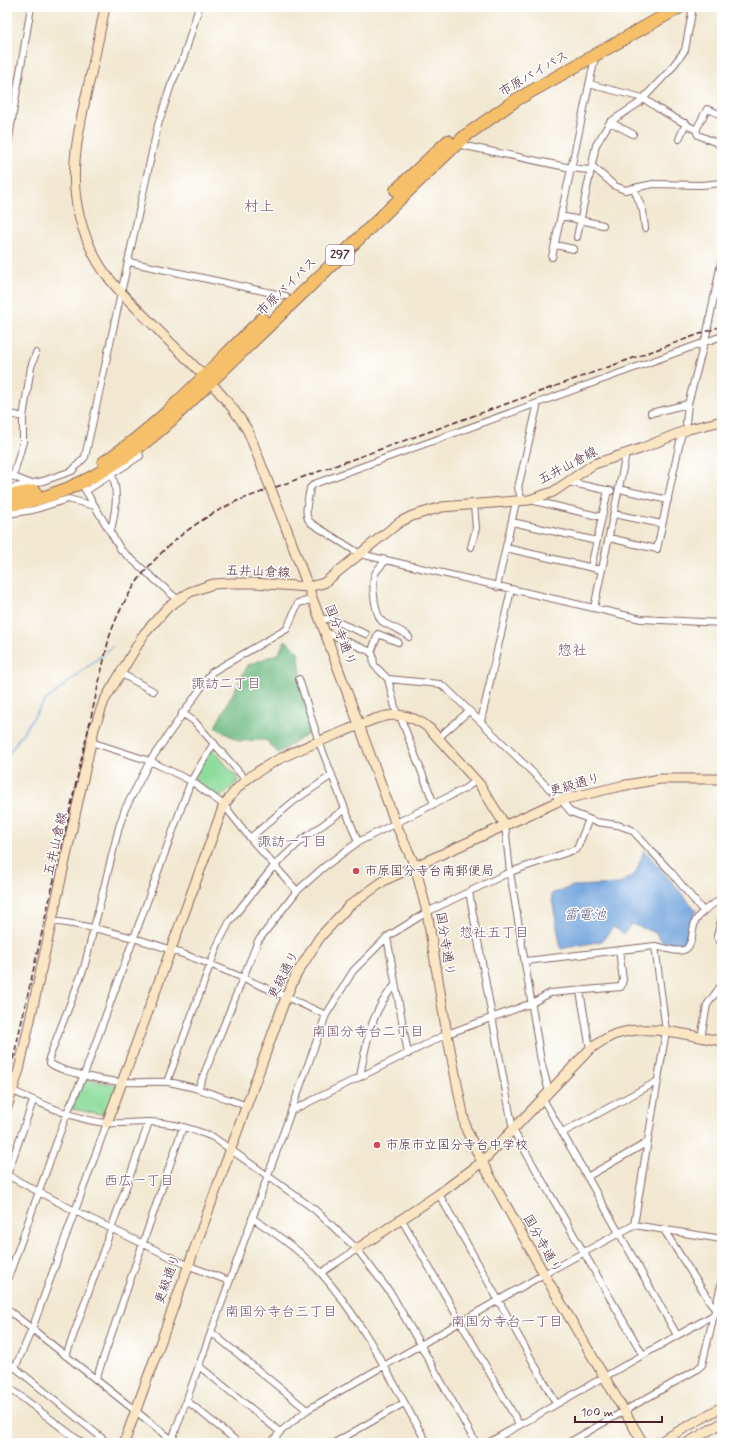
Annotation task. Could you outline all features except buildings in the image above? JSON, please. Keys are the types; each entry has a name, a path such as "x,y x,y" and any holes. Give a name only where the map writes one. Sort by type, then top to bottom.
{"highway":[{"name":"市原バイパス","path":"7,505 83,487 104,471 138,449 286,296 429,158 464,127 527,85 667,7"},
{"name":"市原バイパス","path":"7,496 52,487 70,480 102,463 128,445 206,379 456,144 487,119 516,100 680,7"}],"street":[{"path":"7,150 31,7"},
{"name":"国分寺通り","path":"106,7 75,148 74,185 82,229 96,258 121,293 206,379 234,410 248,431 325,632 395,822 414,866 427,912 447,1034 466,1129 482,1162 544,1274 626,1411 643,1443"},
{"path":"7,489 31,484 72,471 85,457 160,119 171,84 184,56 199,7"},
{"path":"577,237 596,145 610,122 638,103 670,70 685,50 693,7"},
{"path":"552,257 590,84 594,62 592,57"},
{"path":"590,84 643,98 659,109 686,123 696,130 698,135 722,145"},
{"path":"696,130 707,109 722,115"},
{"path":"610,122 633,134"},
{"path":"679,139 686,123"},
{"path":"456,144 571,168 591,168 615,186 625,190 653,184 701,185 722,183"},
{"path":"634,189 643,211 645,228"},
{"path":"561,216 581,219 603,225"},
{"path":"555,245 574,249"},
{"path":"609,538 657,549 686,431 688,404 704,342 722,258"},
{"path":"129,262 286,296"},
{"path":"722,336 364,466 310,488 306,513 308,519 338,542 360,554 497,587 641,619 722,623"},
{"path":"31,484 10,475 23,442 23,417 31,366 36,353"},
{"path":"497,587 512,522 523,501 518,488 538,403"},
{"path":"651,413 688,404"},
{"path":"7,413 23,417"},
{"name":"五井山倉線","path":"7,1107 13,1091 100,710 120,673 152,623 177,599 202,588 218,584 254,583 308,587 324,583 400,522 412,516 442,507 523,501 553,492 594,464 626,454 686,431 722,421"},
{"path":"138,449 140,456 112,475 83,487 111,530 121,550 177,599"},
{"path":"594,608 626,454"},
{"path":"111,530 115,508 115,482 112,475"},
{"path":"566,482 668,500"},
{"path":"591,567 608,490"},
{"path":"7,514 33,510 68,499 95,506"},
{"path":"523,501 602,517"},
{"path":"471,547 476,528 474,505"},
{"path":"614,514 662,524"},
{"path":"512,522 597,541"},
{"path":"506,548 602,570"},
{"path":"386,560 375,574 373,580 378,616 382,622 403,631 410,637"},
{"path":"481,721 511,590"},
{"path":"247,1106 198,1089 167,1082 122,1082 84,1075 58,1068 50,1063 50,1058 84,968 121,821 150,761 212,672 287,629 298,603 312,600"},
{"path":"320,619 330,619 366,634"},
{"path":"325,632 372,653"},
{"path":"398,642 378,634 372,653 374,665 388,679 399,716 434,804"},
{"path":"120,673 153,691"},
{"path":"299,679 319,742 358,842"},
{"path":"388,679 440,684 481,721 562,800 571,812 589,819 618,825 632,830 671,872 703,911"},
{"path":"438,738 469,711"},
{"path":"182,713 194,721 246,780"},
{"path":"15,1368 32,1329 224,805 246,780 287,755 383,717 399,716 421,721 438,738 476,781 505,825 510,872 526,961 546,1096 562,1133 677,1335"},
{"path":"92,742 150,761 192,781 224,805 250,838 297,891"},
{"path":"7,1282 67,1113 84,1075 192,781 214,742"},
{"path":"250,838 294,800 332,775"},
{"name":"更級通り","path":"124,1443 187,1265 247,1106 286,996 296,975 320,937 349,906 385,880 562,800 621,786 660,780 722,779"},
{"path":"198,1089 258,941 297,891 324,867 358,842 476,781"},
{"path":"167,1082 218,944 230,921 274,866 303,838 345,809"},
{"path":"7,1309 174,1441 198,1366 326,1015 353,971 387,937 427,912 510,872 577,849 589,819"},
{"path":"469,892 513,1130 643,1355"},
{"path":"526,961 655,946 678,951 686,949 690,943 695,921 703,911 722,899"},
{"path":"722,917 717,936 722,944"},
{"path":"52,921 134,938 171,950 286,996 326,1015"},
{"path":"387,937 408,1054"},
{"path":"634,1225 666,1031 655,946"},
{"path":"291,1110 447,1034 532,1003 550,993 621,987 623,980 619,950"},
{"path":"701,1038 707,1005 722,984"},
{"path":"360,1077 367,1036 375,1015 395,985"},
{"path":"580,991 590,1049"},
{"path":"321,1273 402,1220 482,1162 590,1049 619,1033 640,1029 666,1031 722,1042"},
{"path":"562,1133 658,1081"},
{"path":"13,1091 33,1101 86,1119 107,1123 149,1122 183,1127 213,1137 230,1151 314,1209 357,1249 392,1296 476,1443"},
{"path":"33,1101 7,1175 75,1211 143,1244 187,1265 229,1281"},
{"path":"66,1356 149,1122"},
{"path":"96,1379 183,1127"},
{"path":"587,1176 648,1142"},
{"path":"439,1194 556,1403"},
{"path":"252,1218 282,1238 321,1273 357,1321 426,1441 417,1443"},
{"path":"402,1220 519,1424"},
{"path":"271,1443 280,1432 307,1410 498,1300 634,1225 722,1239"},
{"path":"664,1230 715,1312"},
{"path":"568,1443 626,1411 702,1365 722,1281"},
{"path":"488,1443 519,1424 643,1355 715,1312"},
{"path":"211,1332 307,1410"},
{"path":"7,1361 108,1443"},
{"path":"198,1366 280,1432"},
{"path":"7,1386 82,1443"},
{"path":"186,1400 239,1443"},
{"path":"334,1443 404,1403"},
{"path":"658,1443 722,1407"},
{"path":"687,1443 722,1423"},
{"path":"7,1440 11,1443"}],"green space":[{"path":"285,640 298,651 309,733 278,753 266,740 239,741 215,727 248,665 279,653"},
{"path":"211,747 239,780 220,798 194,779"},
{"path":"83,1079 117,1085 106,1115 72,1109"}],"water":[{"name":"雷電池","path":"644,850 697,911 692,918 684,942 680,944 672,944 661,941 656,933 631,924 624,934 613,927 602,941 561,949 551,894 573,886 619,884 636,873"}],"waterway":[{"path":"7,756 44,702 112,647"}],"railway":[{"path":"7,1086 109,638 118,615 129,594 158,556 195,525 215,512 237,501 722,326"}],"place":[{"name":"市原国分寺台南郵便局","path":"356,871"},
{"name":"市原市立国分寺台中学校","path":"377,1145"}],"district":[{"name":"村上","path":"259,207"},
{"name":"惣社","path":"572,651"},
{"name":"諏訪二丁目","path":"226,684"},
{"name":"諏訪一丁目","path":"292,842"},
{"name":"惣社五丁目","path":"494,933"},
{"name":"南国分寺台二丁目","path":"368,1032"},
{"name":"西広一丁目","path":"139,1181"},
{"name":"南国分寺台三丁目","path":"281,1312"},
{"name":"南国分寺台一丁目","path":"507,1322"}]}
